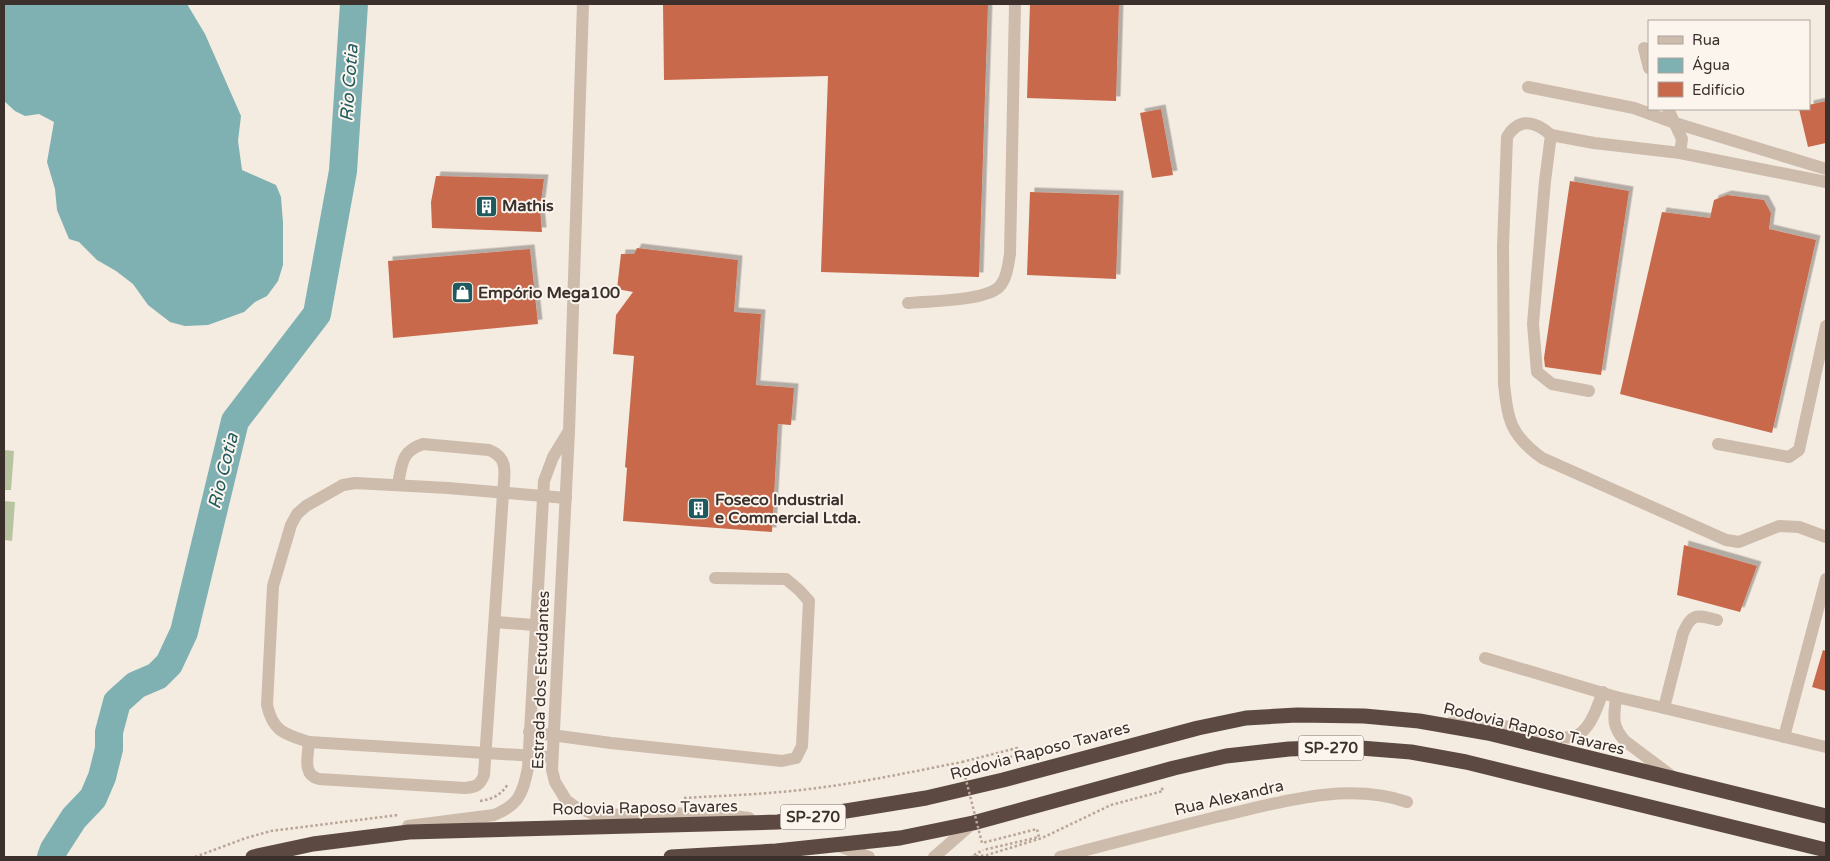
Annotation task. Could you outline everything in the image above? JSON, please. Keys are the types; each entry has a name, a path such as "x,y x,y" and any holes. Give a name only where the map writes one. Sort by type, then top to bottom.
{"highway":[{"name":"Rodovia Raposo Tavares","path":"253,857 313,844 409,832 778,822 926,798 1003,780 1198,728 1246,718 1297,715 1364,716 1488,732 1826,816"},
{"name":"SP-270","path":"671,857 776,851 900,838 973,823 1155,773 1226,756 1348,747 1411,752 1466,762 1826,850"}],"street":[{"name":"Estrada dos Estudantes","path":"583,4 569,431 552,757 555,782 560,792 574,806 596,815 710,813 778,822"},
{"path":"908,303 971,297 988,293 999,287 1005,276 1010,254 1015,4"},
{"path":"1644,48 1648,64"},
{"path":"1528,87 1634,108 1675,123 1826,169"},
{"path":"1668,110 1682,139 1680,152"},
{"path":"1826,182 1680,152 1594,143 1551,135 1538,125 1527,123 1518,124 1506,137 1503,247 1504,384 1510,420 1519,438 1542,458 1726,540 1738,542 1779,526 1799,527 1826,537"},
{"path":"1551,135 1545,181 1533,324 1537,372 1552,384 1588,391"},
{"path":"1718,444 1789,457 1799,450 1826,326"},
{"name":"Estrada dos Estudantes","path":"313,844 377,830 494,816 514,804 520,795 528,768 543,497 548,468 569,431"},
{"path":"309,742 307,769 313,777 465,788 476,787 482,782 486,752 495,622 503,494 503,460 498,453 489,450 423,444 413,447 406,454 402,462 398,484"},
{"path":"552,757 309,742 284,733 270,717 267,705 272,586 291,526 297,514 306,506 343,485 355,483 398,484 566,498"},
{"path":"529,732 782,760 796,758 802,746 809,601 786,579 715,578"},
{"path":"1784,737 1826,579"},
{"path":"1664,708 1683,633 1688,621 1694,617 1702,616 1717,620"},
{"path":"495,622 535,626"},
{"path":"1485,658 1616,696 1826,747"},
{"path":"1420,722 1474,722 1562,737 1574,737 1591,721 1603,692"},
{"path":"1616,696 1614,717 1615,726 1619,734 1677,780"},
{"name":"Rua Alexandra","path":"1060,857 1144,835 1293,800 1327,794 1362,792 1387,795 1407,802"},
{"path":"934,857 973,823"},
{"path":"836,846 869,857"}],"path":[{"path":"684,798 780,792 870,780 962,762 1017,748 1018,755 963,768 979,834 982,843 1038,829 1039,837 983,850 971,857"},
{"path":"971,857 987,855 1042,838 1111,805 1163,790 1155,773"},
{"path":"471,803 491,800 500,794 512,777"},
{"path":"195,857 271,831 404,814"}],"green space":[{"path":"4,450 14,451 11,490 4,490"},
{"path":"4,501 15,502 12,541 4,540"}],"water":[{"path":"4,4 187,4 205,34 241,116 238,141 242,170 276,185 281,197 283,265 278,281 267,296 255,302 244,312 208,325 185,326 170,322 148,305 133,284 97,260 79,242 69,239 57,210 55,189 47,162 54,122 39,114 25,116 15,111 4,101"}],"building":[{"path":"663,4 988,4 979,277 821,272 828,76 664,80"},
{"path":"1030,4 1119,4 1116,101 1027,98"},
{"path":"1826,101 1826,143 1808,147 1799,110 1810,110 1810,105"},
{"path":"1161,109 1173,175 1152,178 1140,113"},
{"name":"Mathis","path":"436,176 544,179 540,209 542,232 432,228 431,202"},
{"path":"1570,181 1629,191 1601,375 1545,367 1544,358"},
{"path":"1030,192 1119,195 1116,279 1027,275"},
{"path":"1727,195 1764,200 1771,213 1769,229 1816,240 1772,433 1620,394 1662,212 1710,218 1714,200"},
{"path":"637,248 738,260 734,312 761,314 756,385 794,388 791,425 778,424 772,532 623,521 627,468 625,467 634,356 613,354 616,315 633,292 617,289 621,254 634,254"},
{"name":"Empório Mega100","path":"530,249 538,324 393,338 388,261"},
{"path":"1684,545 1757,566 1740,612 1677,595"},
{"path":"1823,650 1826,651 1826,691 1812,687"}],"waterway":[{"name":"Rio Cotia","path":"51,857 74,818 93,798 102,777 109,749 109,732 117,702 136,685 157,676 169,664 184,632 235,421 317,314 343,171 354,4"}],"place":[{"name":"Mathis","path":"486,206"},
{"name":"Empório Mega100","path":"462,293"},
{"name":"Foseco Industrial e Commercial Ltda.","path":"699,509"}]}
